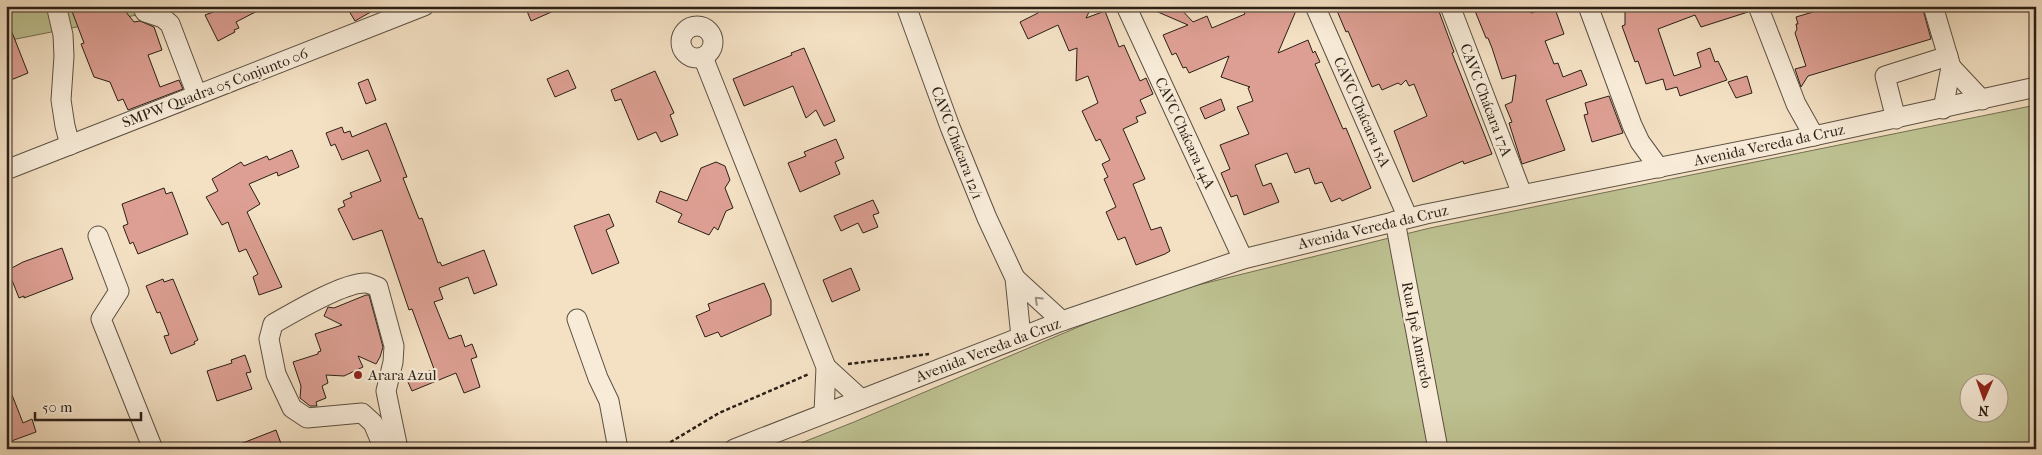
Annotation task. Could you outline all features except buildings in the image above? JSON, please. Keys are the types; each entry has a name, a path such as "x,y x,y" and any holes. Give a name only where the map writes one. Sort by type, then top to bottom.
{"street":[{"path":"142,6 145,12 163,18 170,24 197,95"},
{"name":"SMPW Quadra 05 Conjunto 06","path":"6,170 424,6"},
{"name":"CAVC Chácara 12/1","path":"906,6 950,127 987,218 1015,278 1021,337"},
{"name":"CAVC Chácara 14A","path":"1126,6 1243,259"},
{"name":"CAVC Chácara 15A","path":"1316,6 1401,220"},
{"name":"CAVC Chácara 17A","path":"1450,6 1522,194"},
{"path":"1588,6 1632,125 1640,142 1659,168"},
{"path":"1758,6 1796,104 1814,136"},
{"path":"1933,6 1950,62 1982,100"},
{"path":"57,9 64,42 61,100 70,145"},
{"path":"691,24 683,34 681,45 687,54 698,58 703,57 826,367 824,413"},
{"path":"1943,109 1950,62"},
{"path":"1896,119 1885,76 1950,62"},
{"name":"Avenida Vereda da Cruz","path":"734,449 1062,321 1243,259 1426,214 1791,141 2036,87"},
{"path":"1791,141 1796,104"},
{"path":"1627,175 1640,142"},
{"path":"1369,227 1385,232 1400,248 1406,236 1426,214"},
{"name":"Rua Ipê Amarelo","path":"1401,220 1400,248 1438,449"},
{"path":"98,236 119,291 101,319 153,449"},
{"name":"CAVC Chácara 12/1","path":"1015,278 1062,321"},
{"path":"384,449 373,423 362,413 307,418 292,408 276,374 269,339 273,324 295,311 349,286 367,283 378,287 394,346 393,362 386,391 398,449"},
{"path":"577,319 598,378 609,401 618,449"},
{"path":"826,367 860,399"}],"path":[{"path":"660,449 719,413 826,367 936,354"}],"green space":[{"path":"6,6 182,6 6,41"},
{"path":"2036,105 2036,440 2014,449 786,449 1149,297 1430,228"}],"place":[{"name":"Arara Azul","path":"358,375"}]}
